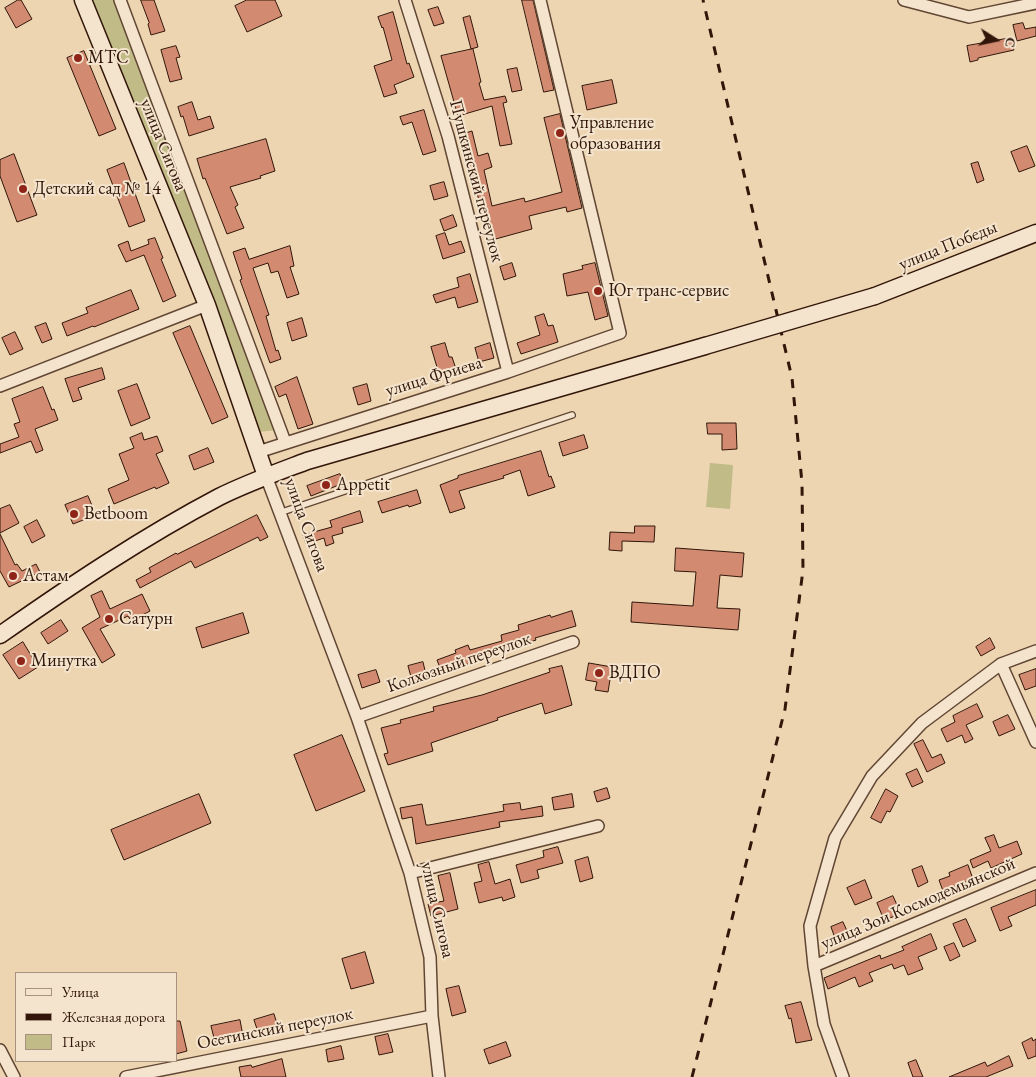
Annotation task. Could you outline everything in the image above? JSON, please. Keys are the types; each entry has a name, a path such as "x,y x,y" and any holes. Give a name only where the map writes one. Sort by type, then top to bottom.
{"main road":[{"name":"улица Сигова","path":"83,0 207,305 266,476"},
{"name":"улица Победы","path":"0,635 54,597 152,536 220,497 307,460 875,296 1036,232"}],"street":[{"name":"улица Сигова","path":"120,0 284,442"},
{"name":"Пушкинский переулок","path":"405,0 448,136 508,372"},
{"name":"улица Фриева","path":"258,452 284,442 508,372 620,333 540,0"},
{"path":"904,0 969,17 1036,3"},
{"path":"0,386 207,305"},
{"name":"улица Сигова","path":"266,476 357,717 410,872 430,957 432,1016 439,1077"},
{"name":"Колхозный переулок","path":"357,717 573,642"},
{"path":"843,1077 824,1024 814,966 810,926 835,838 872,776 922,723 1001,664 1036,651"},
{"path":"1001,664 1036,742"},
{"path":"410,872 598,826"},
{"name":"улица Зои Космодемьянской","path":"814,966 1036,873"},
{"name":"Осетинский переулок","path":"126,1077 432,1016"},
{"path":"0,1050 14,1077"}],"lane":[{"path":"280,513 572,415"}],"green space":[{"path":"90,0 116,0 277,430 258,432"},
{"path":"710,463 733,465 730,509 706,507"}],"building":[{"path":"21,0 32,19 16,28 5,8"},
{"path":"141,0 154,0 165,31 151,35"},
{"path":"247,0 275,0 282,16 247,32 235,6"},
{"path":"522,0 533,0 554,90 544,92"},
{"path":"438,7 444,23 434,26 428,10"},
{"path":"393,12 407,64 409,63 414,77 394,85 397,93 384,97 374,66 392,60 383,27 378,17"},
{"path":"470,16 478,47 471,49 463,18"},
{"path":"1023,23 1025,29 1036,27 1036,36 1017,41 1013,25"},
{"path":"1011,38 1014,50 978,58 978,60 970,62 967,46"},
{"path":"176,46 180,57 176,58 182,79 170,82 161,50"},
{"path":"473,49 484,100 505,96 507,102 503,103 512,144 500,146 492,106 458,116 441,56"},
{"path":"84,51 116,129 99,136 67,58"},
{"path":"517,68 522,90 512,92 507,70"},
{"path":"612,80 617,103 587,110 582,86"},
{"path":"192,102 198,120 210,116 214,128 189,136 178,107"},
{"path":"424,110 436,151 423,155 412,122 403,125 400,117"},
{"path":"560,114 582,208 567,212 566,207 529,216 532,229 492,240 471,173 462,134 472,131 478,156 488,153 492,167 484,170 492,206 524,198 525,202 562,192 544,118"},
{"path":"266,139 275,171 260,176 261,178 230,187 238,205 235,207 244,228 227,234 205,178 203,179 197,159"},
{"path":"1027,146 1035,166 1019,172 1011,152"},
{"path":"14,154 37,215 17,222 0,176 0,160"},
{"path":"978,162 984,180 977,183 971,164"},
{"path":"124,163 145,221 129,227 107,170"},
{"path":"444,182 448,196 434,200 430,186"},
{"path":"453,215 457,226 444,231 440,220"},
{"path":"445,233 449,245 461,241 465,252 443,259 436,236"},
{"path":"155,238 163,258 161,259 176,296 163,302 144,255 126,262 118,245 128,241 131,251 149,244 148,240"},
{"path":"290,246 294,266 290,267 299,294 287,298 278,271 271,273 268,263 253,268 269,315 266,316 276,351 278,350 281,359 270,363 240,280 242,279 233,252 245,248 249,259"},
{"path":"512,263 516,276 504,280 500,267"},
{"name":"Юг транс-сервис","path":"595,263 608,316 595,320 588,292 567,296 563,274 583,269 582,266"},
{"path":"470,274 478,302 458,308 455,297 436,303 433,295 459,287 457,278"},
{"path":"131,290 139,309 67,336 62,323 88,313 86,308"},
{"path":"544,314 548,326 553,325 558,342 521,354 517,343 540,335 535,317"},
{"path":"302,318 307,336 292,341 287,323"},
{"path":"46,323 52,339 42,343 35,327"},
{"path":"190,326 228,417 212,424 173,333"},
{"path":"15,332 23,349 10,355 2,338"},
{"path":"445,343 449,357 452,357 456,369 439,374 431,347"},
{"path":"490,343 494,358 479,362 475,348"},
{"path":"102,368 105,379 78,388 82,399 73,402 65,379"},
{"path":"297,377 313,424 298,429 286,394 279,397 275,387"},
{"path":"137,384 150,418 131,426 118,391"},
{"path":"367,384 371,401 358,405 353,388"},
{"path":"43,387 58,420 35,429 43,450 36,453 31,441 0,453 0,444 19,437 14,424 20,422 12,399"},
{"path":"707,423 736,423 737,449 722,450 722,434 708,434"},
{"path":"142,433 144,440 157,436 163,451 156,454 169,483 114,504 108,489 129,480 119,454 134,448 130,438"},
{"path":"584,435 588,448 563,456 559,443"},
{"path":"208,448 214,462 194,470 189,456"},
{"path":"541,451 549,477 551,476 555,487 528,496 520,470 503,476 504,478 459,491 465,508 450,513 440,485 458,478 458,476"},
{"name":"Appetit","path":"340,474 344,483 311,496 307,486"},
{"path":"417,490 421,503 382,513 378,502"},
{"path":"88,496 96,515 73,524 65,505"},
{"path":"10,505 19,523 0,533 0,509"},
{"path":"360,511 363,522 342,528 343,533 332,536 334,543 326,546 324,538 306,544 303,535 332,527 330,521"},
{"path":"257,515 268,537 260,541 258,537 195,568 191,561 140,588 136,580 151,572 149,568 176,553"},
{"path":"37,520 45,536 32,543 24,527"},
{"path":"635,526 655,526 654,542 622,541 622,551 609,550 610,532 634,533"},
{"path":"0,534 15,565 17,564 22,571 36,564 40,572 9,587 0,571"},
{"path":"676,548 744,553 742,577 720,575 717,608 740,609 738,630 631,622 632,602 693,606 696,572 675,571"},
{"path":"102,591 110,609 142,594 150,611 131,621 128,616 100,629 115,655 102,663 82,628 100,617 91,596"},
{"path":"572,611 576,626 535,638 536,640 442,673 437,660 456,653 455,650 468,645 470,650 502,641 501,635 519,630 518,625 550,615 551,617"},
{"path":"243,613 249,633 202,648 196,628"},
{"path":"61,620 68,631 48,644 41,633"},
{"path":"990,638 995,648 981,656 976,647"},
{"name":"Минутка","path":"23,642 38,667 19,679 3,655"},
{"path":"423,662 427,679 413,684 408,666"},
{"name":"ВДПО","path":"589,663 612,667 608,692 595,690 597,682 586,680"},
{"path":"562,666 572,705 545,714 542,703 431,743 433,751 388,765 384,754 388,753 381,728 401,723 400,720 434,711 433,707 482,695 550,672 549,669"},
{"path":"1036,669 1036,686 1025,690 1019,675"},
{"path":"376,670 380,682 362,688 358,675"},
{"path":"977,704 983,717 966,725 973,739 965,743 962,735 947,742 941,729 955,722 953,716"},
{"path":"1008,715 1015,729 999,736 993,722"},
{"path":"342,735 365,791 316,811 294,755"},
{"path":"923,740 932,758 941,754 945,763 927,772 914,744"},
{"path":"917,769 923,782 912,787 906,774"},
{"path":"607,788 610,798 597,802 594,792"},
{"path":"886,789 898,796 890,812 887,811 881,823 871,818"},
{"path":"199,794 211,823 124,860 111,830"},
{"path":"572,794 574,807 554,810 552,798"},
{"path":"520,803 521,810 542,806 543,816 499,822 500,827 416,844 412,817 402,819 400,808 422,804 426,825 429,825 504,811 503,805"},
{"path":"994,835 999,848 1017,841 1022,854 991,868 988,861 973,868 970,860 991,851 985,838"},
{"path":"558,847 563,863 537,870 539,878 521,883 516,865 544,857 543,851"},
{"path":"588,857 593,878 580,882 575,861"},
{"path":"489,862 495,884 510,879 515,897 503,901 502,897 479,903 474,883 482,881 478,865"},
{"path":"968,865 973,879 943,891 939,880 950,876 949,873"},
{"path":"922,866 928,882 918,887 912,870"},
{"path":"450,873 458,909 431,916 428,904 444,901 438,876"},
{"path":"865,880 872,898 855,905 847,888"},
{"path":"1036,890 1036,905 1008,917 1012,926 1000,931 991,908"},
{"path":"893,896 901,914 884,920 877,903"},
{"path":"966,919 976,941 963,947 953,924"},
{"path":"843,922 848,933 835,938 831,927"},
{"path":"931,934 937,949 918,957 923,969 908,975 904,965 894,969 892,964 869,973 873,981 859,987 855,977 828,989 824,978 880,955 881,959 904,950 902,947"},
{"path":"954,943 960,956 950,961 944,947"},
{"path":"365,952 374,983 351,989 342,959"},
{"path":"459,986 466,1012 452,1016 446,989"},
{"path":"801,1002 812,1040 796,1043 791,1018 789,1019 785,1006"},
{"path":"274,1014 278,1027 258,1032 254,1020"},
{"path":"240,1020 243,1036 215,1042 211,1026"},
{"path":"178,1021 180,1021 187,1051 178,1053"},
{"path":"388,1034 393,1052 379,1055 375,1037"},
{"path":"1032,1038 1033,1041 1036,1039 1036,1056 1028,1059 1022,1043"},
{"path":"506,1042 511,1056 489,1064 484,1050"},
{"path":"341,1046 344,1059 328,1062 326,1050"},
{"path":"1009,1056 1013,1066 986,1077 949,1077 985,1062 987,1066"},
{"path":"282,1059 286,1077 241,1077 239,1067 251,1065 252,1067"},
{"path":"916,1060 923,1077 913,1077 908,1063"}],"railway":[{"path":"692,1077 785,709 803,570 802,483 792,378 703,0"}],"place":[{"name":"МТС","path":"78,58"},
{"name":"Управление образования","path":"560,133"},
{"name":"Детский сад № 14","path":"23,189"},
{"name":"Юг транс-сервис","path":"598,291"},
{"name":"Appetit","path":"326,485"},
{"name":"Betboom","path":"74,514"},
{"name":"Астам","path":"13,576"},
{"name":"Сатурн","path":"109,619"},
{"name":"Минутка","path":"21,661"},
{"name":"ВДПО","path":"599,673"}]}
